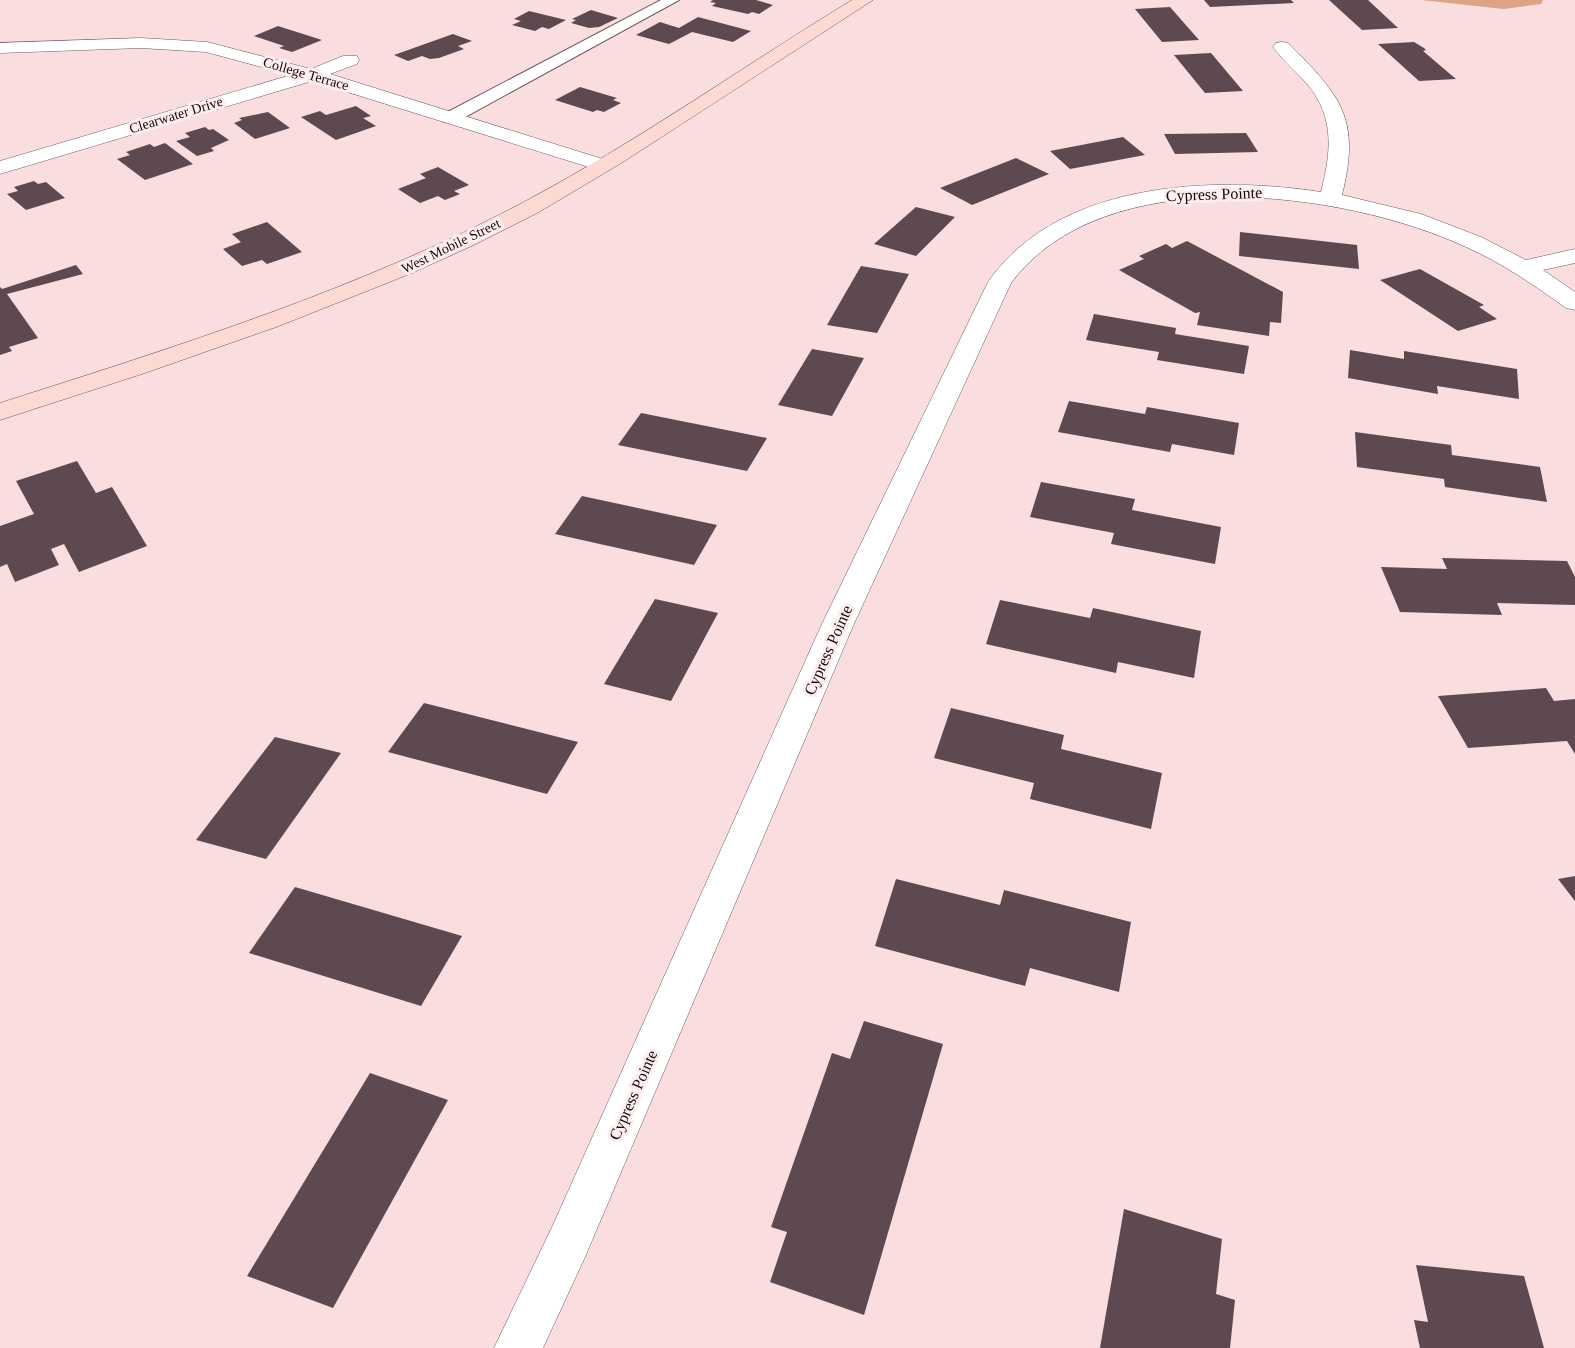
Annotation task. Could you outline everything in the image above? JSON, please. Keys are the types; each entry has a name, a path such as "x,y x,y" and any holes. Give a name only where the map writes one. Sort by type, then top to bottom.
{"street":[{"name":"West Mobile Street","path":"0,412 171,357 398,271 531,207 602,165 858,1"},
{"name":"College Terrace","path":"0,48 141,43 207,47 312,75 602,165"},
{"path":"1282,47 1320,85 1333,105 1339,124 1339,144 1338,171 1330,198"},
{"name":"Clearwater Drive","path":"0,168 312,75 350,60"},
{"name":"Cypress Pointe","path":"518,1348 569,1241 837,626 1000,282 1015,261 1035,242 1061,227 1125,203 1164,195 1207,191 1269,191 1330,198 1406,218 1474,242 1524,267 1575,303"},
{"path":"1524,267 1575,256"}],"lane":[{"path":"450,118 672,0"}],"shaded area":[{"path":"1421,0 1543,0 1541,4 1504,9"}],"building":[{"path":"713,0 756,0 773,5 759,14 752,12 748,14 712,6 716,3 710,2"},
{"path":"1204,0 1291,0 1294,3 1210,7"},
{"path":"1329,0 1368,0 1398,28 1362,30"},
{"path":"1170,7 1199,40 1162,42 1135,9"},
{"path":"591,10 618,18 599,27 589,28 571,23 576,20 572,19"},
{"path":"529,11 566,20 549,29 542,27 535,31 512,25 521,21 514,19"},
{"path":"698,17 751,31 733,42 692,32 669,44 636,35 660,22 679,28"},
{"path":"278,26 322,40 292,52 279,48 284,46 254,36"},
{"path":"453,34 472,41 458,46 464,49 439,58 430,59 422,56 408,61 394,55"},
{"path":"1414,42 1424,48 1426,50 1423,51 1456,79 1419,81 1378,44"},
{"path":"1211,53 1243,91 1205,93 1174,55"},
{"path":"580,87 617,98 613,100 621,103 604,112 597,110 593,112 555,100"},
{"path":"356,106 371,116 363,118 376,126 336,140 301,117 320,111 326,115"},
{"path":"268,112 290,128 255,139 234,123 242,120 239,118"},
{"path":"205,127 209,130 213,129 229,140 211,148 214,151 197,156 176,141 190,137 185,133"},
{"path":"1246,133 1258,152 1175,154 1164,134"},
{"path":"1123,137 1145,155 1070,169 1050,151"},
{"path":"165,143 193,164 145,180 117,159 130,155 126,152 150,144 154,147"},
{"path":"1016,158 1049,174 972,205 940,188"},
{"path":"438,167 469,185 454,191 460,194 445,200 438,196 420,203 398,189 426,178 420,174"},
{"path":"34,181 38,184 46,182 65,198 26,210 7,194 18,191 14,187"},
{"path":"916,207 955,217 916,256 874,244"},
{"path":"267,222 302,252 267,264 262,260 242,266 223,249 241,242 232,234"},
{"path":"1240,232 1357,245 1359,269 1239,256"},
{"path":"1187,241 1283,292 1281,323 1270,322 1269,336 1197,325 1200,312 1195,313 1119,270 1144,259 1139,256 1166,244 1172,248"},
{"path":"76,265 83,274 7,294 38,338 9,347 12,351 0,355 0,287 2,289"},
{"path":"861,266 909,274 877,333 827,325"},
{"path":"1420,269 1484,305 1479,307 1497,319 1458,331 1380,280"},
{"path":"1094,314 1176,328 1175,334 1249,346 1244,374 1157,360 1159,352 1086,340"},
{"path":"812,349 864,358 832,416 778,405"},
{"path":"1350,350 1404,359 1404,351 1517,369 1519,399 1437,386 1438,394 1348,378"},
{"path":"1069,401 1145,414 1147,407 1239,423 1234,455 1172,444 1170,452 1058,432"},
{"path":"641,413 767,438 747,471 618,445"},
{"path":"1355,432 1451,445 1452,455 1540,467 1547,502 1445,487 1444,479 1357,467"},
{"path":"77,461 96,493 112,487 147,546 79,572 64,544 51,549 59,565 15,582 7,564 0,567 0,526 34,514 16,481"},
{"path":"1041,482 1135,499 1132,510 1221,527 1215,564 1111,544 1114,533 1030,517"},
{"path":"582,496 717,525 694,565 555,534"},
{"path":"1442,558 1567,561 1575,577 1575,605 1497,603 1502,615 1400,612 1381,567 1447,569"},
{"path":"655,599 718,613 671,701 604,684"},
{"path":"1000,600 1090,618 1093,608 1201,631 1194,678 1118,662 1116,673 986,644"},
{"path":"1546,688 1554,701 1575,699 1575,754 1567,741 1468,748 1438,696"},
{"path":"424,703 578,742 547,794 388,752"},
{"path":"951,708 1064,735 1061,749 1162,773 1151,829 1030,799 1034,783 934,758"},
{"path":"275,737 341,753 266,859 196,840"},
{"path":"1575,876 1575,901 1558,879"},
{"path":"896,879 1000,905 1004,890 1131,922 1119,992 1030,968 1025,986 875,946"},
{"path":"295,887 462,936 421,1006 249,953"},
{"path":"864,1021 943,1044 864,1315 770,1282 787,1232 771,1227 832,1053 850,1059"},
{"path":"370,1073 448,1100 333,1308 247,1276"},
{"path":"1124,1209 1222,1239 1216,1294 1235,1300 1230,1348 1100,1348"},
{"path":"1416,1265 1524,1276 1544,1348 1420,1348 1414,1320 1428,1322"}]}
